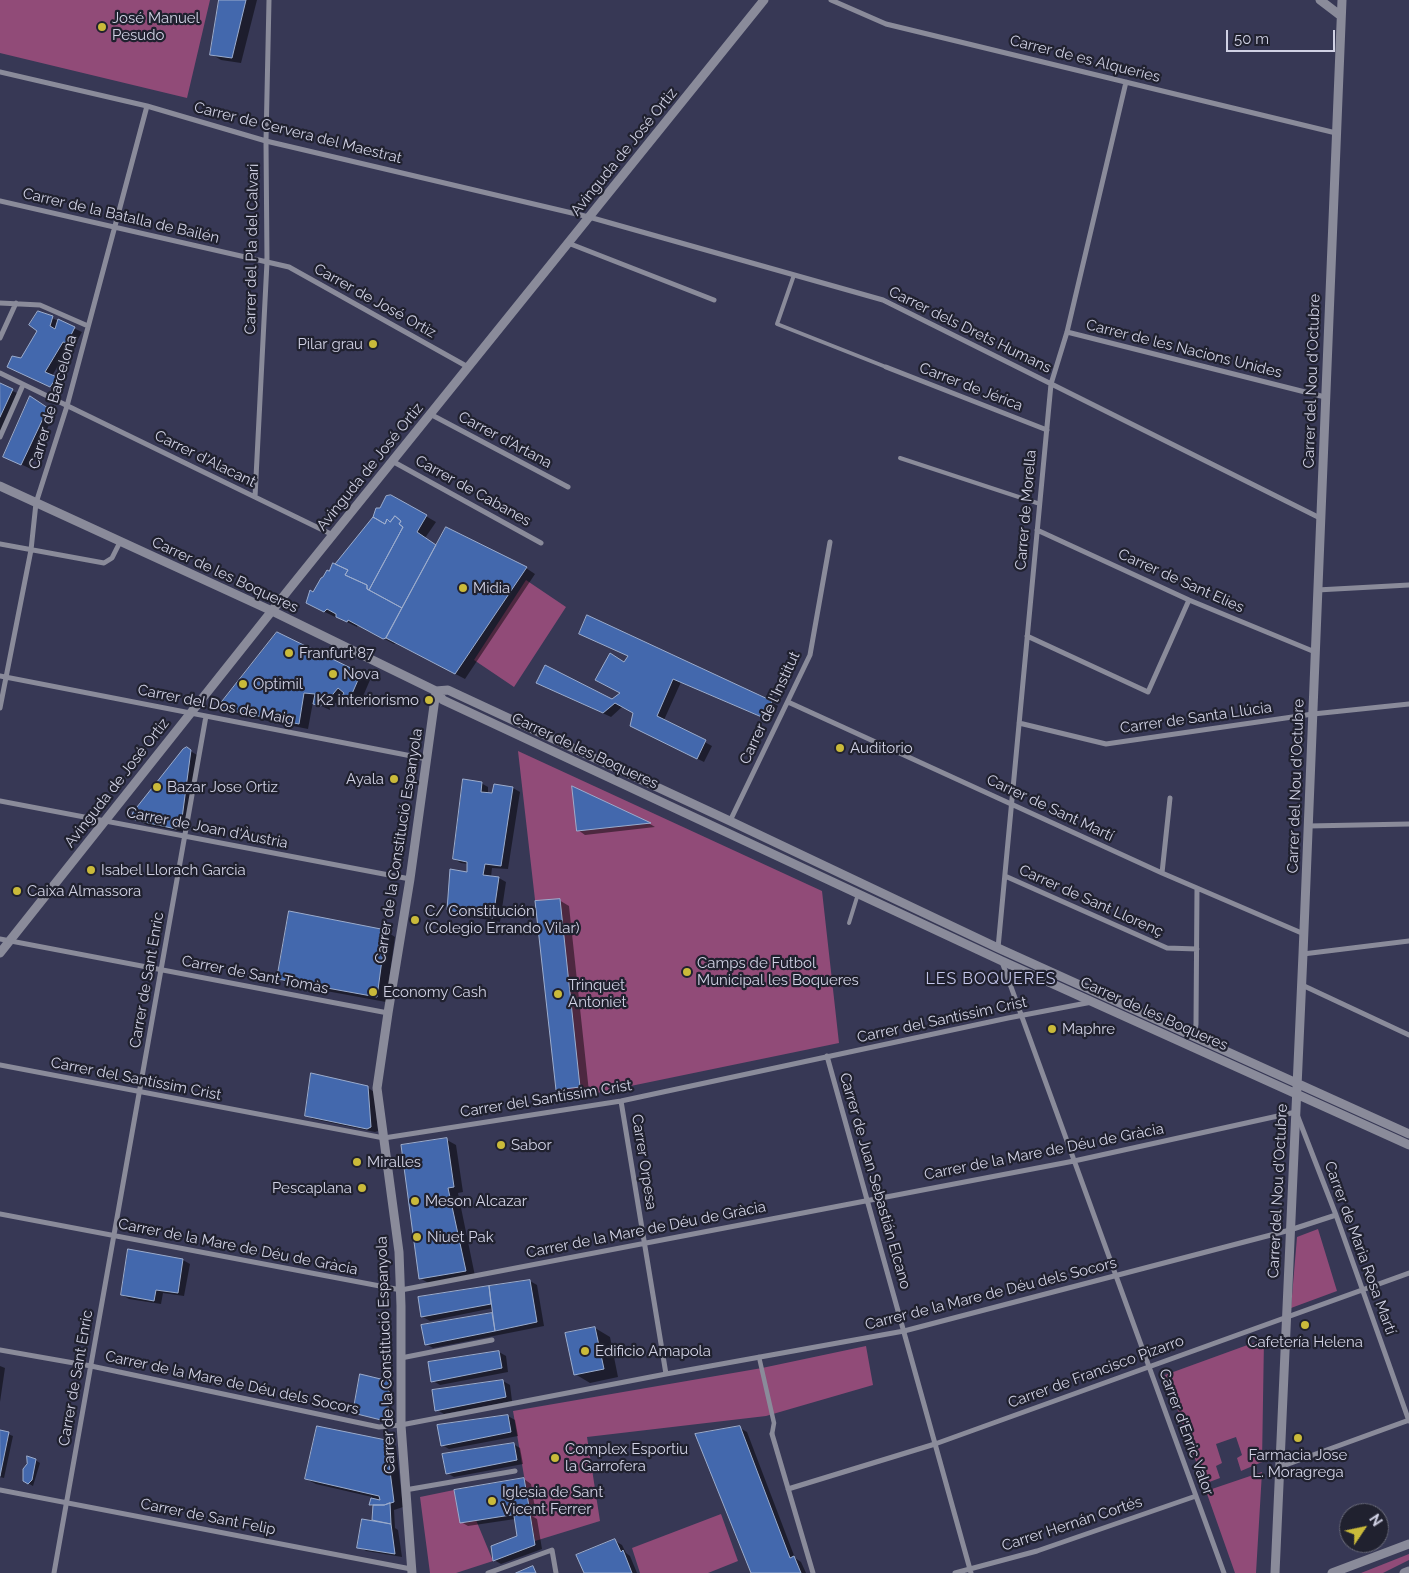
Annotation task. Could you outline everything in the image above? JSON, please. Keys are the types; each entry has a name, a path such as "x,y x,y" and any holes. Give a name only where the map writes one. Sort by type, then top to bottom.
{"street":[{"name":"Carrer del Pla del Calvari","path":"255,498 266,262 269,0"},
{"name":"Avinguda de José Ortiz","path":"0,953 392,461 764,0"},
{"name":"Carrer de es Alqueries","path":"831,0 886,24 1336,133"},
{"path":"1320,0 1341,16"},
{"name":"Carrer del Nou d'Octubre","path":"1275,1573 1302,985 1342,0"},
{"name":"Carrer de Cervera del Maestrat","path":"0,72 147,106 266,141 589,217"},
{"name":"Carrer de Morella","path":"998,948 1051,384 1067,332 1126,82"},
{"name":"Carrer de Barcelona","path":"0,708 3,676 30,550 36,504 67,406 147,106"},
{"name":"Carrer de la Batalla de Bailén","path":"0,201 266,262"},
{"name":"Carrer dels Drets Humans","path":"589,217 884,300 1320,518"},
{"path":"568,243 714,300"},
{"name":"Carrer de José Ortiz","path":"266,262 289,267 468,367"},
{"path":"0,303 40,305 88,326"},
{"path":"0,338 16,303"},
{"name":"Carrer de les Nacions Unides","path":"1067,332 1325,397"},
{"name":"Carrer de Jérica","path":"886,367 1046,430"},
{"path":"0,374 67,406"},
{"path":"0,437 23,385"},
{"name":"Carrer d'Alacant","path":"67,406 333,535"},
{"name":"Carrer d'Artana","path":"430,414 568,487"},
{"name":"Carrer de Cabanes","path":"392,461 541,543"},
{"name":"Carrer de les Boqueres","path":"0,486 272,611 436,691 443,700 725,832 1002,961 1409,1145"},
{"name":"Carrer de Sant Elies","path":"1037,530 1189,600 1315,652"},
{"path":"0,544 104,563 109,562 120,542"},
{"name":"Carrer de l'Institut","path":"730,821 810,655 830,542"},
{"path":"1317,590 1409,585"},
{"path":"1027,636 1148,692 1189,600"},
{"name":"Carrer del Dos de Maig","path":"3,676 427,759"},
{"name":"Carrer de les Boqueres","path":"436,691 448,690 998,948 1409,1134"},
{"name":"Carrer de la Constitució Espanyola","path":"412,1571 401,1426 402,1358 399,1252 377,1088 410,879 436,691"},
{"name":"Carrer de Sant Martí","path":"788,702 1162,873 1304,934"},
{"name":"Carrer de Santa Llúcia","path":"1019,722 1106,744 1313,714 1409,704"},
{"name":"Carrer de Sant Enric","path":"54,1573 206,716"},
{"path":"1162,873 1170,798"},
{"name":"Carrer de Joan d'Àustria","path":"0,801 410,879"},
{"path":"725,832 730,821"},
{"path":"1308,826 1409,824"},
{"name":"Carrer de Sant Llorenç","path":"1005,876 1167,948 1197,949"},
{"path":"1194,1037 1197,888"},
{"name":"Carrer de Sant Tomàs","path":"0,939 388,1013"},
{"path":"1303,954 1409,941"},
{"name":"Carrer d'Enric Valor","path":"1002,961 1224,1573"},
{"path":"1302,985 1409,1035"},
{"name":"Carrer del Santíssim Crist","path":"0,1065 384,1138 621,1101 827,1056 1093,1002"},
{"name":"Carrer de Juan Sebastián Elcano","path":"827,1056 970,1571"},
{"name":"Carrer Orpesa","path":"621,1101 666,1374"},
{"name":"Carrer de la Mare de Déu de Gràcia","path":"0,1214 401,1290 1074,1161 1296,1112"},
{"name":"Carrer de Maria Rosa Martí","path":"1296,1112 1336,1215 1409,1420"},
{"name":"Carrer de la Mare de Déu dels Socors","path":"0,1350 91,1366 379,1427 401,1426 666,1374 904,1331 1290,1230 1336,1215"},
{"name":"Carrer de Francisco Pizarro","path":"788,1489 935,1444 1409,1273"},
{"path":"402,1358 492,1340"},
{"path":"759,1358 774,1423 772,1434 813,1573"},
{"path":"1280,1467 1409,1420"},
{"path":"405,1490 515,1471"},
{"name":"Carrer de Sant Felip","path":"0,1490 412,1571"},
{"name":"Carrer Hernán Cortés","path":"955,1573 970,1571 1037,1551 1196,1496"},
{"path":"1332,1573 1409,1544"},
{"path":"488,1573 552,1550 556,1573"},
{"path":"1404,1573 1409,1571"}],"lane":[{"path":"794,275 777,324 886,367"},
{"path":"900,458 1040,504"},
{"path":"849,923 858,894"}],"shaded area":[{"name":"José Manuel Pesudo","path":"0,0 210,0 187,98 0,53"},
{"path":"526,580 566,607 514,687 474,660"},
{"name":"Camps de Futbol Municipal les Boqueres","path":"518,751 822,891 839,1043 558,1101"},
{"path":"1318,1229 1337,1291 1291,1308 1297,1237"},
{"path":"1264,1339 1262,1462 1241,1471 1237,1458 1242,1455 1236,1437 1216,1444 1222,1463 1216,1466 1220,1478 1204,1484 1165,1375"},
{"name":"Complex Esportiu la Garrofera","path":"866,1346 873,1385 766,1416 587,1437 600,1521 535,1541 513,1411 762,1368"},
{"path":"1262,1472 1256,1573 1235,1573 1206,1491"},
{"path":"454,1490 460,1522 476,1520 493,1561 456,1573 430,1573 420,1497"},
{"path":"721,1514 738,1561 708,1573 640,1573 632,1548"},
{"path":"1409,1554 1409,1560 1383,1573 1361,1573"}],"building":[{"path":"219,0 246,0 232,58 210,55"},
{"path":"38,311 53,316 50,326 55,329 58,319 75,327 67,343 63,342 45,372 57,377 50,387 7,367 12,356 21,358 37,331 29,325"},
{"path":"0,383 13,389 0,417"},
{"path":"30,396 48,408 21,465 3,457"},
{"path":"391,495 427,515 417,532 436,545 402,608 369,590 403,527 399,524 401,521 395,516 390,522 387,519 385,524 373,517 376,508 380,508 386,496"},
{"path":"395,516 401,521 399,524 403,527 369,590 367,585 345,575 348,570 335,564 373,517 385,524 387,519 390,522"},
{"name":"Midia","path":"446,527 527,567 455,674 386,638"},
{"path":"333,563 348,570 345,575 367,585 367,589 402,608 386,638 383,639 348,620 347,622 336,617 336,614 327,609 324,612 306,603 310,590 313,592"},
{"path":"587,615 772,701 764,718 673,679 657,716 706,740 697,759 630,726 633,713 615,703 603,713 536,683 545,665 612,699 620,693 595,680 610,653 624,662 628,656 579,634"},
{"path":"277,632 361,673 348,703 339,700 344,693 338,688 329,699 320,697 321,706 313,704 315,694 304,693 299,724 217,708"},
{"path":"187,747 191,750 181,826 176,829 135,820 132,815 133,812 183,749"},
{"path":"463,779 482,782 481,792 492,793 494,784 513,787 501,866 485,864 483,875 499,877 493,918 447,910 450,869 467,872 467,862 453,859"},
{"path":"572,786 651,823 577,831"},
{"name":"Trinquet Antoniet","path":"560,899 580,1087 556,1090 535,901"},
{"path":"289,911 386,930 377,997 277,979"},
{"path":"311,1073 368,1086 371,1127 367,1129 305,1116"},
{"path":"447,1138 454,1187 448,1188 466,1271 419,1279 401,1145"},
{"path":"128,1249 183,1259 178,1293 156,1290 154,1301 121,1295"},
{"path":"530,1280 537,1322 495,1331 489,1286"},
{"path":"489,1286 491,1304 421,1317 418,1297"},
{"path":"492,1313 495,1331 425,1345 421,1325"},
{"name":"Edificio Amapola","path":"595,1327 604,1369 574,1375 565,1333"},
{"path":"499,1351 502,1368 431,1382 428,1362"},
{"path":"360,1374 389,1381 388,1391 390,1392 387,1407 389,1407 385,1421 353,1413"},
{"path":"503,1380 506,1397 435,1411 432,1390"},
{"path":"508,1415 511,1432 441,1446 437,1425"},
{"path":"317,1426 386,1440 394,1502 384,1505 369,1505 371,1498 380,1500 379,1496 305,1479"},
{"path":"740,1426 790,1558 794,1556 801,1573 751,1573 695,1434"},
{"path":"0,1430 9,1432 0,1476"},
{"path":"514,1443 517,1460 446,1474 442,1454"},
{"path":"27,1456 36,1459 32,1480 28,1484 23,1481 23,1469 27,1464"},
{"name":"Iglesia de Sant Vicent Ferrer","path":"524,1478 530,1512 460,1523 454,1490"},
{"path":"390,1503 391,1524 372,1520 373,1505"},
{"path":"530,1514 535,1545 493,1561 491,1546 517,1536 514,1516"},
{"path":"362,1519 391,1524 395,1554 357,1548"},
{"path":"615,1539 621,1552 623,1550 632,1573 584,1573 576,1555"},
{"path":"533,1566 536,1573 516,1573"}],"place":[{"name":"José Manuel Pesudo","path":"102,27"},
{"name":"Pilar grau","path":"373,344"},
{"name":"Midia","path":"463,588"},
{"name":"Franfurt 87","path":"289,653"},
{"name":"Nova","path":"333,674"},
{"name":"Optimil","path":"243,684"},
{"name":"K2 interiorismo","path":"429,700"},
{"name":"Auditorio","path":"840,748"},
{"name":"Ayala","path":"394,779"},
{"name":"Bazar Jose Ortiz","path":"157,787"},
{"name":"Isabel Llorach Garcia","path":"91,870"},
{"name":"Caixa Almassora","path":"17,891"},
{"name":"C/ Constitución (Colegio Errando Vilar)","path":"415,920"},
{"name":"Camps de Futbol Municipal les Boqueres","path":"687,972"},
{"name":"Economy Cash","path":"373,992"},
{"name":"Trinquet Antoniet","path":"558,994"},
{"name":"Maphre","path":"1052,1029"},
{"name":"Sabor","path":"501,1145"},
{"name":"Miralles","path":"357,1162"},
{"name":"Pescaplana","path":"362,1188"},
{"name":"Meson Alcazar","path":"415,1201"},
{"name":"Niuet Pak","path":"417,1237"},
{"name":"Cafetería Helena","path":"1305,1325"},
{"name":"Edificio Amapola","path":"585,1351"},
{"name":"Farmacia Jose L. Moragrega","path":"1298,1438"},
{"name":"Complex Esportiu la Garrofera","path":"555,1458"},
{"name":"Iglesia de Sant Vicent Ferrer","path":"492,1501"}],"district":[{"name":"LES BOQUERES","path":"991,979"}]}
